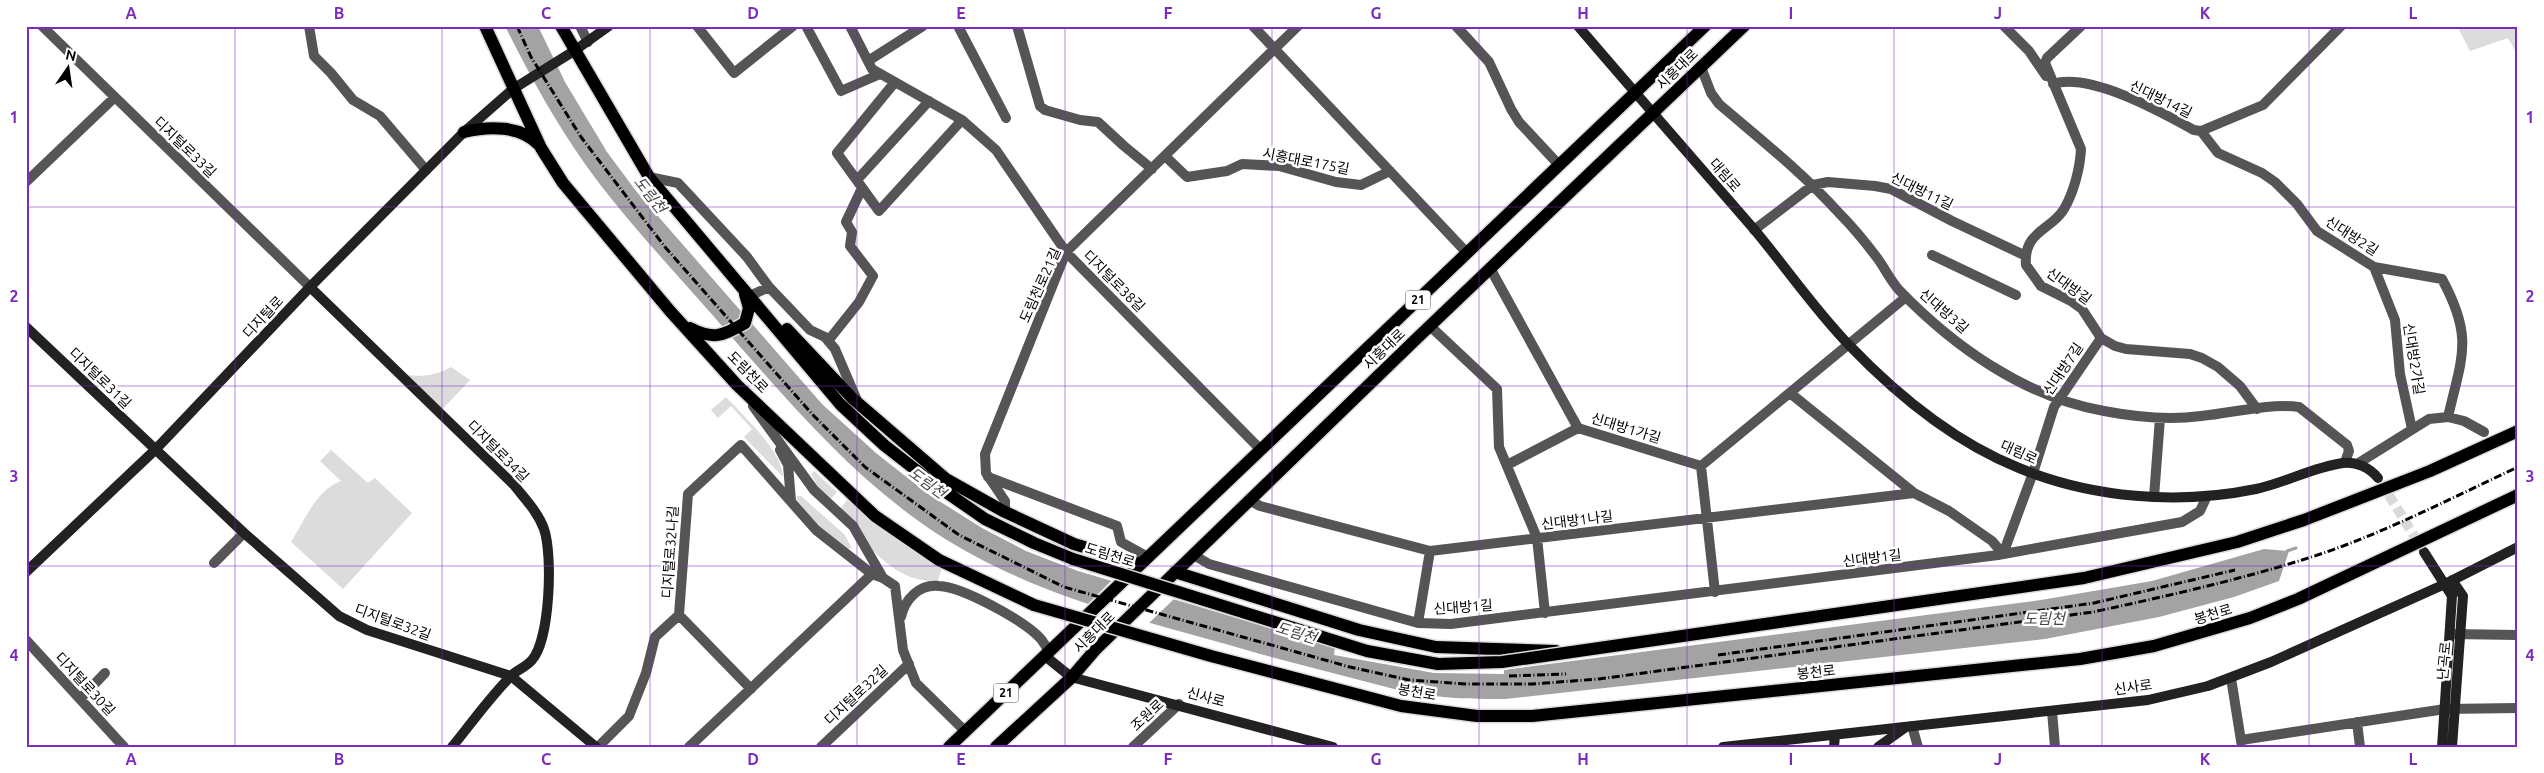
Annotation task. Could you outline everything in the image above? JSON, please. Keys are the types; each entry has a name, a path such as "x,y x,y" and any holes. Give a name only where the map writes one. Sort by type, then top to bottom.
{"main road":[{"name":"도림천로","path":"484,26 518,86 541,148 574,197 737,385 875,516 939,560 1034,605 1097,623"},
{"path":"561,26 569,54 649,177 749,292 859,404 946,479 1005,512 1074,544 1142,563"},
{"path":"569,54 609,26"},
{"name":"대림로","path":"1578,26 1754,230 1848,344 1906,398 1941,424 1986,452 2033,474 2090,489 2154,496 2207,496 2256,489 2345,462 2372,470 2378,478"},
{"name":"시흥대로","path":"949,747 1705,26"},
{"name":"시흥대로","path":"996,747 1071,677 1098,648 1249,500 1744,26"},
{"name":"디지털로","path":"26,572 155,450 310,287 464,132 518,86 569,54"},
{"path":"464,132 492,128 515,131 528,136 541,148"},
{"name":"디지털로34길","path":"310,287 514,485 541,522 550,561 548,600 542,638 533,660 511,676 452,747"},
{"name":"도림천로","path":"749,292 840,404 884,445 930,481 985,519 1034,544 1081,562 1367,651 1402,659 1438,664 1467,664 1502,662 1576,652"},
{"path":"683,324 705,336 727,334 745,323 749,308 749,292"},
{"name":"디지털로31길","path":"26,327 155,450"},
{"path":"1175,572 1359,630 1436,647 1576,652 2084,578 2237,542 2304,520 2430,471 2518,432"},
{"name":"디지털로32길","path":"155,450 244,533 339,616 351,623 511,676 597,747"},
{"name":"봉천로","path":"1097,623 1211,656 1401,706 1477,716 1532,716 1578,712 2080,659 2154,646 2202,634 2298,599 2518,495"},
{"name":"신사로","path":"1723,747 2148,700 2208,686 2272,662 2448,582 2518,547"},
{"path":"2424,552 2448,582"},
{"name":"난곡로","path":"2442,747 2449,708 2455,634 2463,596 2448,582"},
{"path":"1047,654 1071,677"},
{"name":"신사로","path":"1071,677 1179,704 1333,747"},
{"name":"난곡로","path":"2449,708 2452,747"},
{"path":"1878,747 1909,726"},
{"path":"1834,747 1835,735"}],"street":[{"name":"디지털로33길","path":"42,26 310,287"},
{"path":"309,26 314,56 332,73 353,100 380,116 426,170"},
{"path":"580,26 588,42"},
{"path":"697,26 734,73 793,26"},
{"path":"806,26 841,91 880,74"},
{"name":"디지털로38길","path":"850,26 872,70 962,120 996,150 1066,252 1261,450"},
{"path":"868,61 923,26"},
{"path":"958,26 1006,118"},
{"path":"1017,26 1040,106 1080,120 1098,122 1152,169"},
{"path":"1253,26 1467,253"},
{"name":"도림천로21길","path":"1005,512 1005,501 988,477 985,454 1066,252 1298,26"},
{"path":"1456,26 1489,62 1519,122 1559,165"},
{"path":"2004,26 2029,51 2053,84"},
{"path":"2026,256 2036,233 2063,211 2081,159 2081,149 2045,64 2047,58 2081,26"},
{"name":"신대방14길","path":"2053,84 2065,80 2114,92 2155,109 2194,130 2201,131 2263,105 2341,26"},
{"name":"신대방3길","path":"1701,68 1710,93 1719,104 1796,167 1847,222 1906,297 1958,342 2017,382 2058,399 2103,411 2160,418 2199,417 2258,409"},
{"path":"895,82 837,153 879,211 962,120"},
{"path":"26,182 114,97"},
{"path":"828,341 859,302 873,276 850,246 852,232 846,222 860,184 929,102"},
{"name":"신대방2길","path":"2201,131 2218,153 2275,182 2297,204 2317,231 2374,267 2442,279 2455,303 2463,329 2463,351 2448,417"},
{"name":"시흥대로175길","path":"1165,156 1187,177 1227,171 1242,164 1279,166 1336,182 1361,185 1390,171"},
{"path":"649,177 678,183 747,257 769,287 810,330 828,341 835,349 859,404"},
{"name":"신대방11길","path":"1813,185 1828,182 1891,189 1952,221 2026,256"},
{"path":"1754,230 1813,185"},
{"path":"1932,255 2016,295"},
{"name":"신대방길","path":"2026,256 2026,265 2041,286 2071,301 2082,309 2101,338"},
{"name":"신대방2가길","path":"2374,267 2395,320 2399,365 2412,429"},
{"name":"신대방1가길","path":"1490,268 1578,428 1701,466"},
{"path":"749,292 769,287"},
{"path":"1714,592 1708,518 1701,466 1906,297"},
{"path":"1430,326 1497,389 1499,447 1537,538 1545,613"},
{"path":"2101,338 2115,346 2190,354 2202,358 2218,367 2240,386 2258,409 2299,407 2347,445 2349,451 2345,462"},
{"name":"신대방7길","path":"2033,474 2058,399 2101,338"},
{"path":"737,385 814,490 853,526 883,578"},
{"path":"1790,393 1914,493 1948,511 1992,541 2002,554"},
{"path":"2356,464 2429,420 2448,417 2464,421 2484,432"},
{"path":"2154,496 2160,418"},
{"path":"767,425 788,465 791,501"},
{"path":"1507,466 1578,428"},
{"name":"디지털로32나길","path":"751,689 679,615 688,494 741,446 816,530 872,574 883,578 894,586 898,595 900,620"},
{"path":"2002,554 2033,474"},
{"path":"988,477 1117,526 1121,542 1142,563"},
{"name":"신대방1나길","path":"1249,500 1260,506 1430,551 1914,493"},
{"name":"신대방1길","path":"1195,553 1197,557 1209,564 1418,623 1451,624 2002,554 2182,522 2200,511 2207,496"},
{"path":"214,563 244,533"},
{"path":"1418,623 1430,551"},
{"path":"689,747 872,574"},
{"path":"965,731 916,683 909,664 902,644 900,620 908,600 916,592 939,586 985,603 1021,623 1041,639 1047,654"},
{"path":"597,747 629,716 646,674 655,636 679,615"},
{"path":"2455,634 2518,635"},
{"name":"디지털로30길","path":"26,640 124,747"},
{"name":"디지털로32길","path":"821,747 909,664"},
{"path":"80,698 105,673"},
{"path":"2231,678 2242,743 2357,722 2449,708 2518,708"},
{"name":"조원로","path":"1133,747 1179,704"},
{"path":"2052,710 2055,747"},
{"path":"2357,722 2360,747"},
{"path":"1909,726 1918,747"}],"shaded area":[{"path":"2457,26 2518,26 2518,56 2508,38 2470,51"},
{"path":"451,367 470,380 439,413 399,374 426,375 438,373"},
{"path":"726,397 769,445 781,467 783,477 744,437 752,429 731,406 718,418 711,410"},
{"path":"331,450 368,483 375,478 412,513 343,589 291,542 318,498 332,485 341,481 320,461"},
{"path":"814,471 837,492 827,503 811,474"},
{"path":"797,496 801,496 844,534 852,548 847,549 819,526 797,500"},
{"path":"847,500 917,554 942,568 938,581 922,580 907,576 881,558 838,512"}],"water":[{"name":"도림천","path":"505,26 538,26 565,82 607,152 636,191 822,404 876,453 928,494 982,528 1026,551 1078,571 1366,656 1502,670 2041,600 2152,581 2264,549 2289,551 2279,581 2234,597 2159,617 2045,639 1505,699 1444,697 1410,693 1362,683 1105,610 1038,586 973,555 937,534 903,510 841,456 756,365 637,229 602,186 552,114"}],"pier":[{"path":"833,410 878,451 929,492 983,526 1027,549 1079,569 1366,654 1502,667 1725,638 1504,670 1504,674 1434,673 1334,655 1335,647 1174,599 1148,624 1086,606 1112,580 1052,561 1006,540 974,522 930,494 884,459 832,412"},
{"path":"1175,632 1425,697 1359,685"}],"waterway":[{"name":"도림천","path":"2287,551 2296,548"}],"tunnel":[{"path":"2381,482 2422,549"}],"railway":[{"path":"517,26 531,57 581,137 665,247 812,414 865,467 959,535 1064,587 1350,667 1409,680 1466,684 1532,684 1599,679 2093,612 2224,582 2330,551 2412,517 2518,467"},
{"path":"1718,655 2094,603 2235,570"},
{"path":"1509,676 1566,674"}]}
